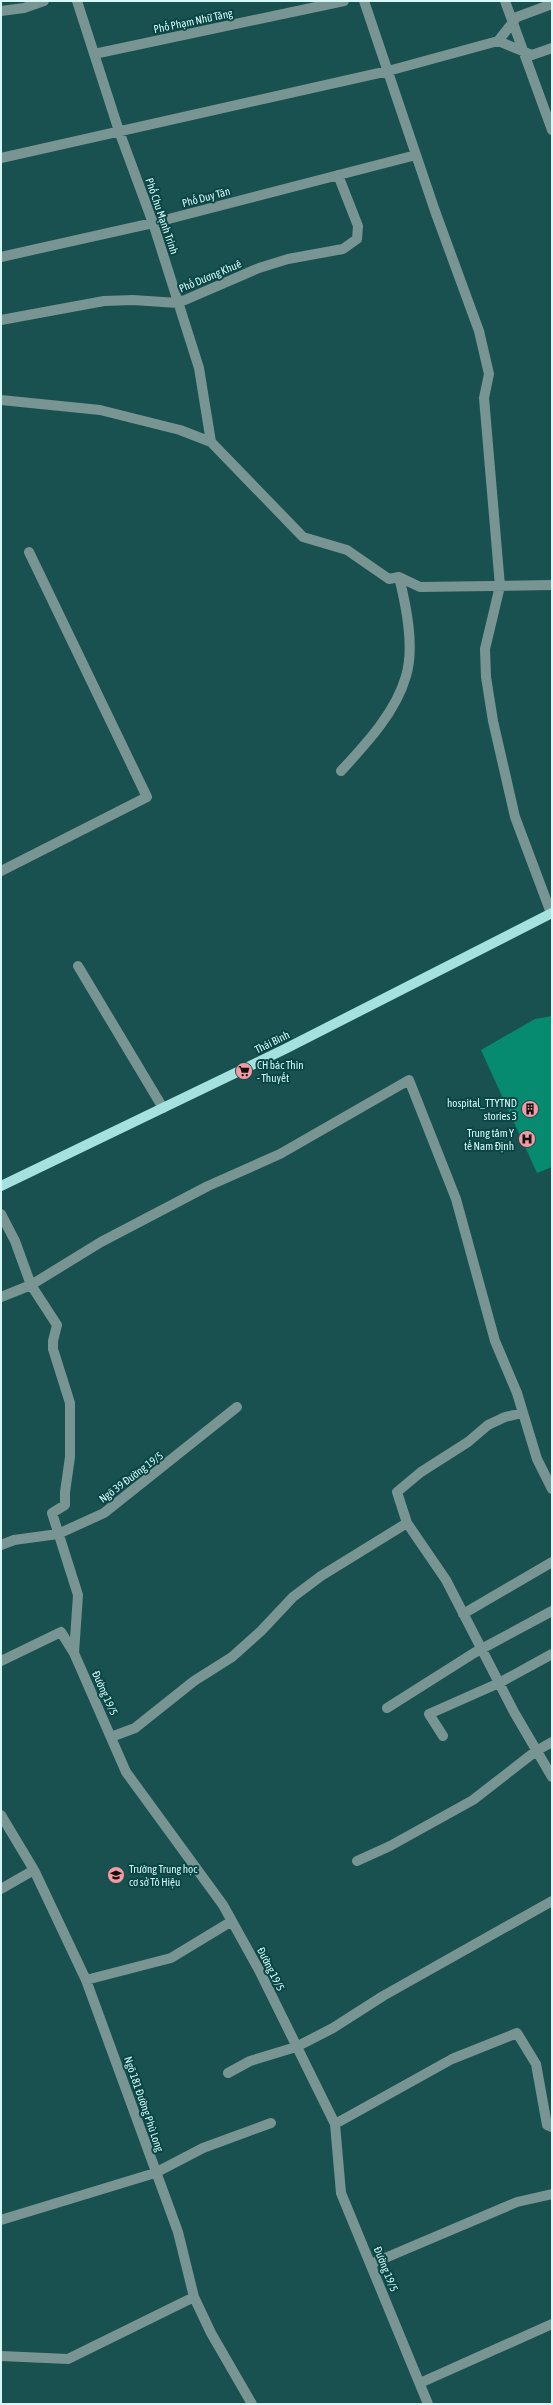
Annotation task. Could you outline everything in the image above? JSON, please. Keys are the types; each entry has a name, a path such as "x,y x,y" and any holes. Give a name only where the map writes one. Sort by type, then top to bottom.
{"main road":[{"name":"Thái Bình","path":"1,1186 292,1045 552,913"}],"street":[{"path":"1,11 24,8 44,1"},
{"name":"Phố Chu Mạnh Trinh","path":"77,1 119,131 153,223 199,368 212,442"},
{"name":"Phố Phạm Nhữ Tăng","path":"94,54 344,1"},
{"path":"364,1 416,154 479,331 489,374 484,398 500,586 485,649 486,677 494,727 515,817 552,913"},
{"path":"505,1 552,130"},
{"path":"1,158 388,71 498,41 517,17 552,4"},
{"path":"498,41 532,55 552,48"},
{"name":"Phố Duy Tân","path":"1,257 153,223 416,154"},
{"name":"Phố Dương Khuê","path":"1,320 104,301 133,300 178,302 259,268 288,259 343,249 357,239 358,226 338,175"},
{"path":"1,400 100,410 180,430 212,442 303,537 346,550 389,579 399,577 420,587 552,586"},
{"path":"1,871 147,797 29,552"},
{"path":"341,771 368,742 394,702 406,676 409,646 406,606 399,577"},
{"path":"78,966 163,1108"},
{"path":"1,1297 31,1285 101,1242 208,1186 280,1154 409,1080 456,1199 495,1341 517,1393 522,1414 537,1460 552,1489"},
{"path":"1,1214 15,1241 31,1285 58,1325 53,1341 53,1349 70,1403 70,1457 65,1492 65,1506 52,1512 78,1595 74,1653"},
{"name":"Ngõ 39 Đường 19/5","path":"1,1545 14,1540 58,1534 104,1513 238,1407"},
{"path":"522,1414 505,1417 488,1425 468,1442 421,1472 397,1492 407,1523 446,1580 499,1683 552,1777"},
{"path":"111,1737 135,1728 194,1681 232,1657 261,1631 293,1597 304,1588 407,1523"},
{"path":"463,1614 552,1562"},
{"path":"387,1708 481,1649 552,1611"},
{"name":"Đường 19/5","path":"1,1661 61,1632 74,1653 126,1772 183,1847 223,1905 335,2124 341,2193 428,2404"},
{"path":"443,1736 429,1714 499,1683 552,1654"},
{"path":"357,1862 390,1846 473,1800 536,1751 552,1742"},
{"name":"Ngõ 181 Đường Phù Long","path":"1,1815 34,1870 86,1980 110,2041 155,2173 178,2232 194,2297 211,2333 252,2404"},
{"path":"1,1889 34,1870"},
{"path":"228,2072 250,2061 296,2047 333,2028 383,1996 552,1901"},
{"path":"86,1980 171,1958 232,1921"},
{"path":"335,2124 452,2059 517,2033 536,2064 547,2126 552,2127"},
{"path":"1,2220 155,2173 203,2148 271,2123"},
{"path":"371,2264 517,2202 552,2194"},
{"path":"1,2356 68,2359 194,2297"},
{"path":"420,2382 552,2324"}],"building":[{"name":"hospital_TTYTND stories 3","path":"552,1016 552,1167 537,1173 481,1050 535,1019"}],"place":[{"name":"CH bác Thìn - Thuyết","path":"244,1071"},
{"name":"hospital_TTYTND stories 3","path":"530,1109"},
{"name":"Trung tâm Y tế Nam Định","path":"527,1139"},
{"name":"Trường Trung học cơ sở Tô Hiệu","path":"116,1875"}]}
